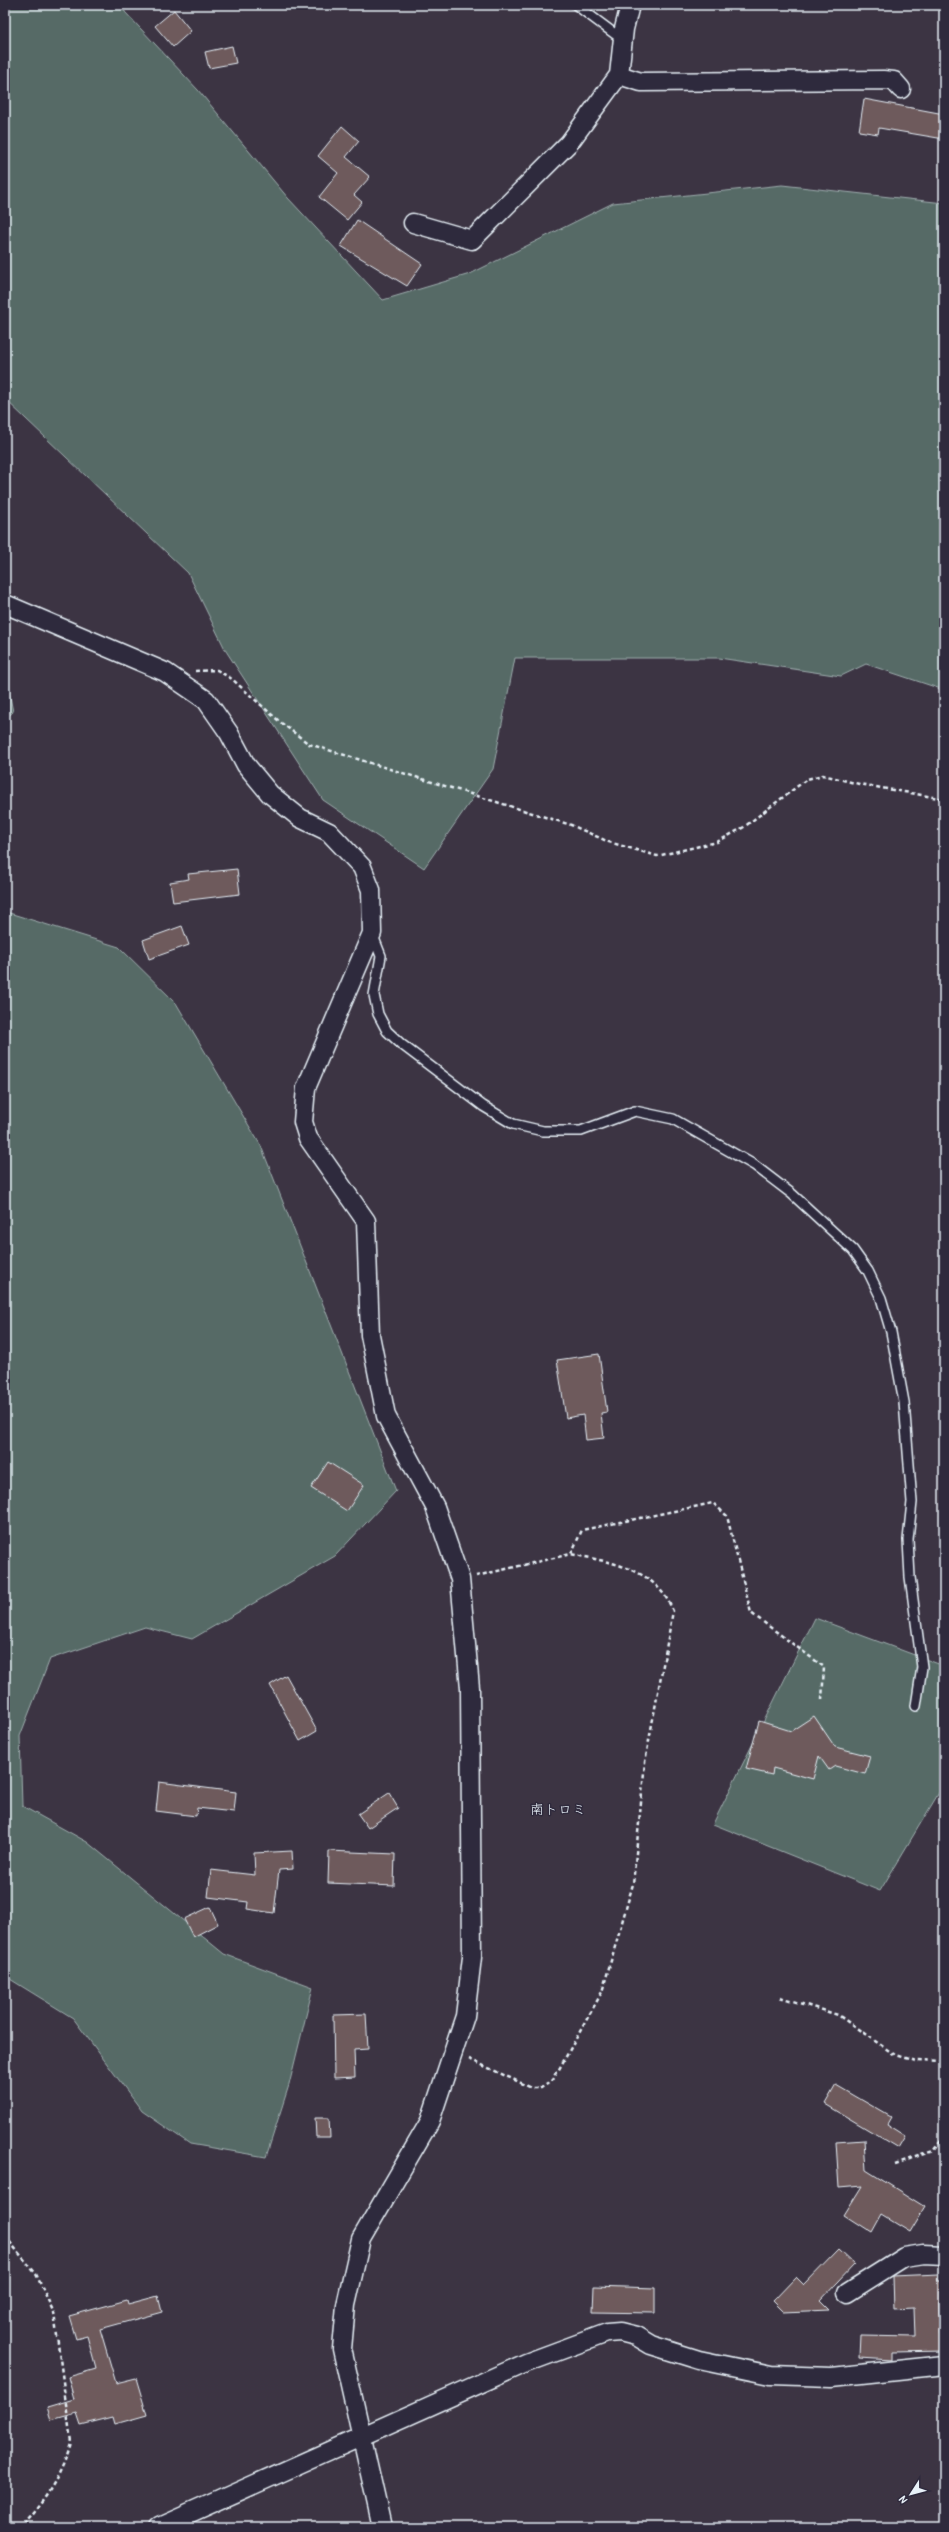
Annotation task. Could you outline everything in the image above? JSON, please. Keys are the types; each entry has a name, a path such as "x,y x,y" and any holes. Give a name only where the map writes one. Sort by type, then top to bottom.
{"street":[{"path":"412,223 472,240 569,144 619,75 623,40 630,5"},
{"path":"619,75 641,82 883,80 894,81 901,89"},
{"path":"5,604 175,679 206,700 229,733 246,765 270,794 300,818 329,832 362,867 371,890 372,933 306,1088 303,1122 308,1138 366,1221 370,1335 386,1416 435,1507 460,1580 470,1688 472,1957 465,2016 430,2121 361,2239 346,2305 342,2349 382,2527"},
{"path":"847,2293 904,2256 923,2254 944,2255"},
{"path":"159,2527 526,2363 607,2333 620,2332 636,2336 651,2345 699,2360 772,2375 832,2377 944,2365"}],"lane":[{"path":"576,5 623,40"},
{"path":"372,933 381,956 374,995 378,1014 387,1031 401,1044 483,1106 513,1124 543,1131 581,1131 635,1111 673,1119 754,1165 792,1194 853,1250 868,1271 881,1298 891,1332 904,1402 912,1502 908,1540 910,1576 922,1667 916,1706"}],"path":[{"path":"175,679 190,671 217,670 232,679 280,722 309,744 571,825 609,842 657,856 717,842 744,827 807,779 823,775 858,784 944,799"},
{"path":"571,1554 582,1530 713,1503 727,1516 751,1614 824,1667 822,1700"},
{"path":"453,2052 532,2088 541,2088 553,2080 602,1992 633,1884 645,1762 673,1611 667,1596 646,1576 615,1563 571,1554 460,1580"},
{"path":"780,1997 838,2015 895,2055 915,2061 944,2062"},
{"path":"895,2164 933,2151 944,2137"},
{"path":"5,2236 36,2274 54,2313 71,2442 67,2458 53,2483 20,2527"}],"green space":[{"path":"5,5 123,5 125,12 198,90 288,198 383,300 470,274 613,203 782,185 944,203 944,690 866,664 841,676 719,658 515,658 493,769 424,868 323,800 226,651 188,573 5,399"},
{"path":"5,671 13,712 5,719"},
{"path":"6,912 119,947 176,1003 261,1146 396,1491 335,1556 192,1639 145,1627 50,1659 20,1736 22,1806 87,1842 224,1954 313,1987 289,2085 266,2157 190,2144 142,2111 73,2018 5,1976"},
{"path":"815,1618 944,1666 943,1786 880,1891 713,1824"}],"building":[{"path":"174,10 191,31 173,47 155,26"},
{"path":"232,46 236,63 209,68 205,52"},
{"path":"864,99 944,114 944,139 879,128 878,134 859,131"},
{"path":"342,126 359,141 346,157 370,177 354,195 362,202 347,220 319,197 338,173 318,156"},
{"path":"357,220 422,264 407,286 341,246"},
{"path":"237,869 240,894 173,902 170,882 189,879 188,874"},
{"path":"182,926 189,945 149,959 143,940"},
{"path":"599,1354 607,1412 601,1413 604,1438 586,1440 583,1415 566,1418 557,1360"},
{"path":"328,1462 364,1485 347,1511 311,1488"},
{"path":"286,1675 317,1731 300,1741 270,1685"},
{"path":"814,1716 835,1747 870,1756 865,1774 835,1766 829,1770 819,1756 813,1779 773,1768 772,1775 746,1769 759,1721 791,1731"},
{"path":"159,1782 236,1792 234,1812 197,1808 196,1816 156,1811"},
{"path":"389,1793 398,1808 368,1828 358,1814"},
{"path":"292,1851 293,1869 279,1870 274,1913 247,1909 248,1902 208,1897 211,1870 255,1875 254,1853"},
{"path":"329,1851 395,1854 394,1886 328,1883"},
{"path":"210,1907 218,1924 193,1937 184,1919"},
{"path":"366,2014 368,2049 354,2050 355,2077 334,2078 333,2015"},
{"path":"836,2085 891,2117 887,2124 906,2136 899,2148 825,2104"},
{"path":"315,2118 329,2118 330,2137 316,2137"},
{"path":"864,2140 866,2170 925,2207 910,2232 882,2215 872,2233 844,2215 862,2186 839,2188 836,2142"},
{"path":"838,2250 854,2265 820,2301 829,2310 784,2312 773,2301 796,2277 804,2285"},
{"path":"939,2274 939,2281 944,2281 944,2301 939,2301 940,2334 944,2333 944,2351 891,2352 891,2360 860,2358 861,2336 915,2337 914,2308 894,2309 893,2276"},
{"path":"594,2286 655,2288 655,2313 593,2312"},
{"path":"158,2296 162,2312 100,2329 116,2383 136,2378 147,2415 115,2424 113,2417 81,2425 77,2413 51,2420 47,2407 74,2399 68,2377 96,2369 87,2336 76,2339 69,2316 127,2300 128,2304"}],"district":[{"name":"南トロミ","path":"558,1809"}]}
